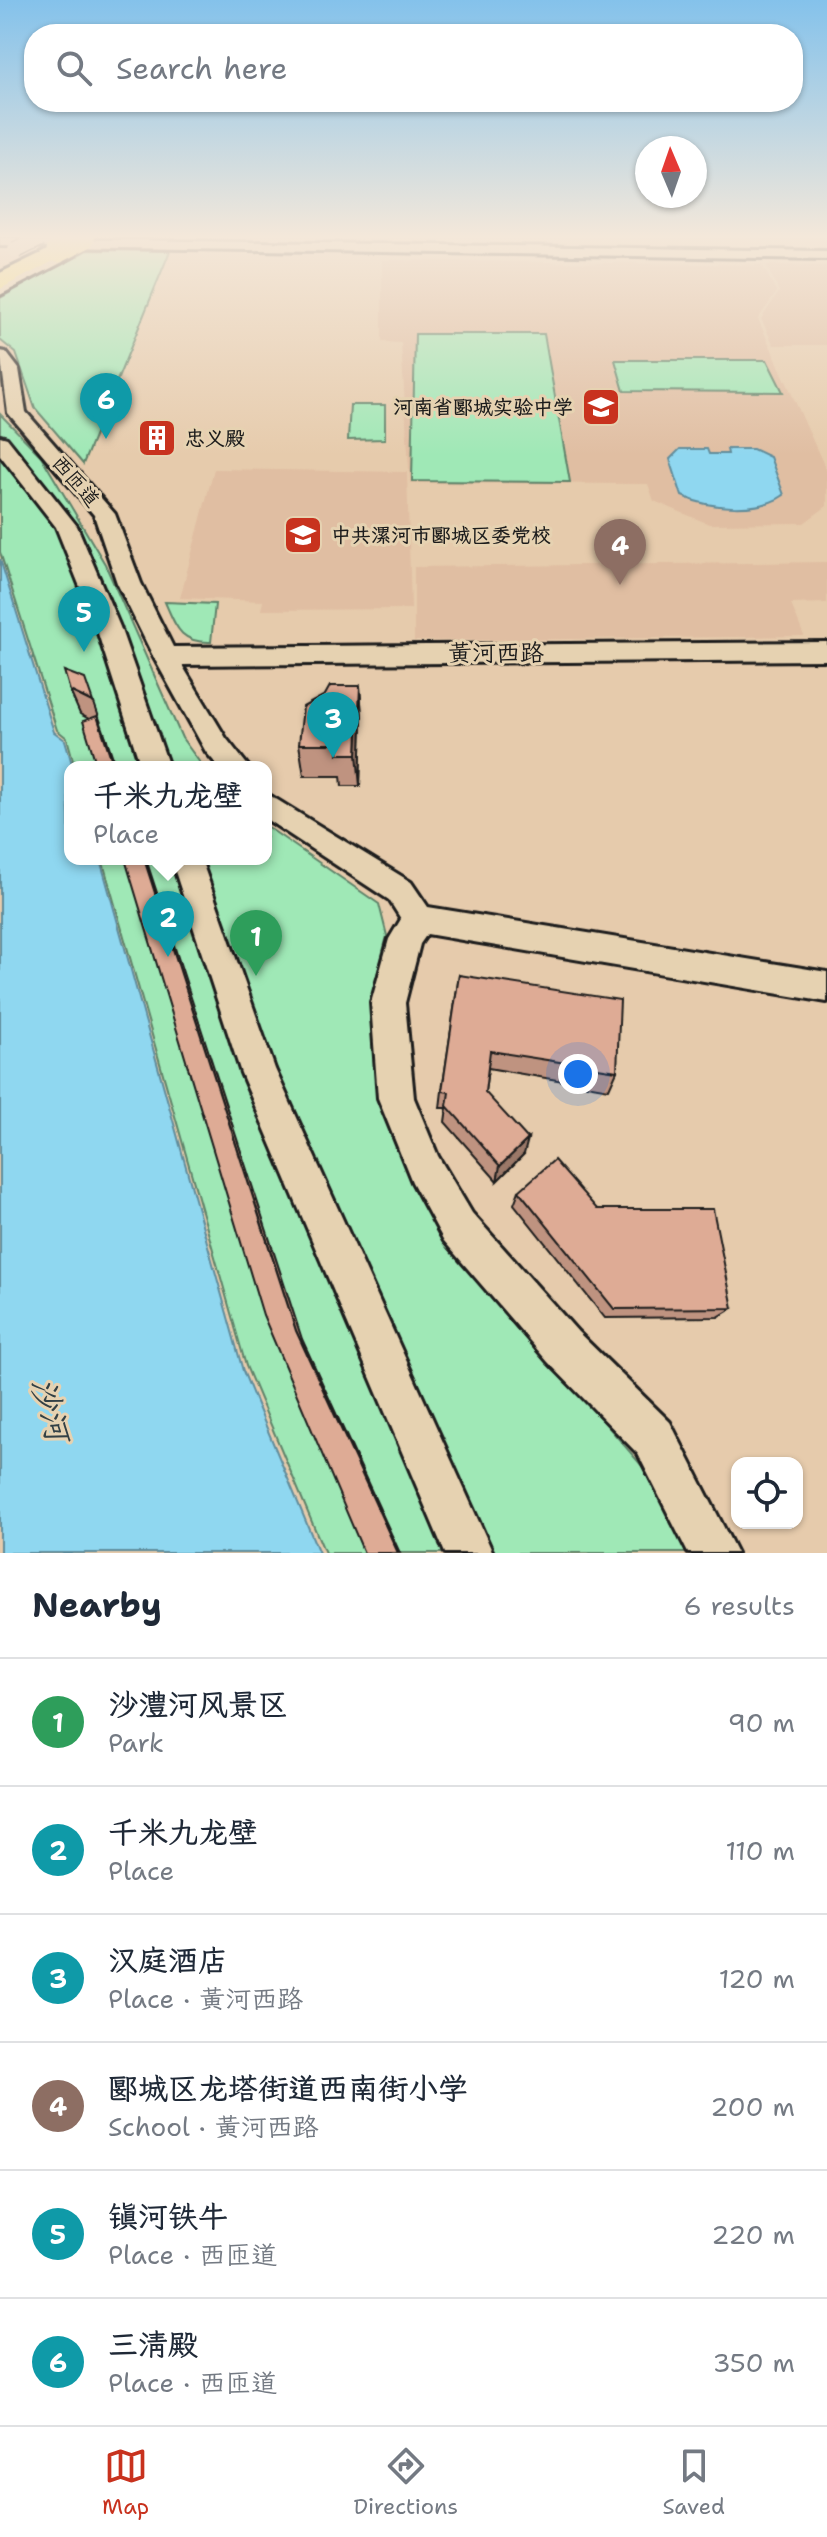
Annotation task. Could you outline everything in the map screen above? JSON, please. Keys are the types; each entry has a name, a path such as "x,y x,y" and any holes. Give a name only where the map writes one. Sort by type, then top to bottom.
{"street":[{"name":"西匝道","path":"0,356 10,369 17,413 104,514 129,583 165,656 216,745 230,761"},
{"path":"0,442 66,526 108,627 153,761"},
{"name":"黄河西路","path":"165,656 827,651"},
{"path":"272,808 400,891 419,919 827,987"},
{"path":"188,865 259,1073 469,1553"},
{"path":"419,919 405,939 388,1003 396,1098 425,1169 458,1227 563,1347 654,1438 713,1553"}],"shaded area":[{"name":"河南省郾城实验中学","path":"382,310 764,310 758,319 827,472 827,506 804,523 709,524 654,501 648,484 410,483 401,343 382,342"},
{"path":"767,310 827,310 827,345 774,345 761,319"},
{"name":"中共漯河市郾城区委党校","path":"214,469 407,472 411,609 261,610 263,601 180,598"},
{"path":"827,562 827,603 791,604 804,636 414,641 414,567"}],"green space":[{"path":"0,310 146,310 83,464 35,408 16,353 0,340"},
{"path":"415,334 544,334 570,482 412,481"},
{"path":"615,360 767,360 783,392 624,391"},
{"path":"350,405 385,405 385,439 348,440"},
{"path":"0,414 41,456 105,564 182,738 199,761 73,761 67,738 57,730 0,552"},
{"path":"165,602 215,604 211,642 192,640 180,632"},
{"path":"272,830 379,904 387,936 371,998 380,1101 560,1371 643,1467 687,1553 325,1553 246,1366 104,865 272,865"}],"water":[{"path":"680,449 707,449 709,454 728,454 727,449 753,449 770,457 784,495 774,501 748,507 706,504 682,496 670,459"},
{"name":"沙河","path":"0,559 54,732 65,740 71,761 64,761 64,865 102,865 243,1371 319,1553 0,1553"}],"building":[{"path":"64,671 85,679 93,702 70,691"},
{"path":"330,686 360,686 357,754 338,754 339,744 299,744 303,707 325,695"},
{"path":"97,716 112,761 95,761 83,721"},
{"path":"127,865 146,865 296,1331 398,1553 364,1553 263,1315"},
{"path":"459,975 620,1000 617,1071 490,1051 485,1092 528,1139 500,1166 447,1106 449,1092 442,1091"},
{"path":"554,1160 597,1209 713,1209 733,1308 614,1309 519,1191"}],"place":[{"name":"河南省郾城实验中学","path":"601,407"},
{"name":"忠义殿","path":"157,438"},
{"name":"三清殿","path":"106,439"},
{"name":"中共漯河市郾城区委党校","path":"303,535"},
{"name":"郾城区龙塔街道西南街小学","path":"620,585"},
{"name":"镇河铁牛","path":"84,652"},
{"name":"汉庭酒店","path":"333,758"},
{"name":"千米九龙壁","path":"168,957"},
{"name":"沙澧河风景区","path":"256,976"}]}
